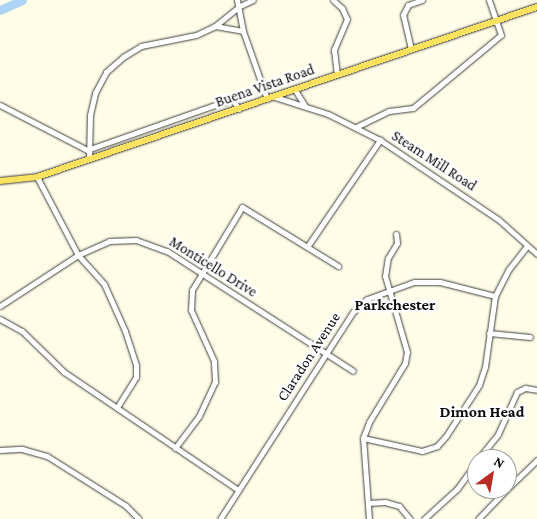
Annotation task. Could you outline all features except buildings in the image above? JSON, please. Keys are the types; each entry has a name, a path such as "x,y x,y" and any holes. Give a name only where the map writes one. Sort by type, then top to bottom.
{"main road":[{"name":"Buena Vista Road","path":"0,181 36,178 239,110 337,73 537,8"}],"street":[{"path":"89,159 87,150 90,115 95,93 106,72 141,46 196,35 215,26 238,3 253,0"},
{"path":"333,0 342,8 347,19 334,50 337,73"},
{"path":"411,49 403,15 408,5 422,0"},
{"path":"356,127 389,110 413,108 436,91 501,34 489,0"},
{"path":"238,3 243,30 267,99"},
{"path":"215,26 243,30"},
{"path":"295,90 306,107"},
{"name":"Steam Mill Road","path":"274,97 306,107 356,127 380,140 499,220 537,254"},
{"path":"0,105 87,150 232,99 239,110"},
{"path":"307,247 380,140"},
{"path":"36,178 78,255 104,284 136,364 136,377 117,408"},
{"path":"175,448 198,416 215,382 214,361 191,310 192,290 242,207 338,266"},
{"path":"369,519 363,438 369,422 405,363 407,352 385,276 388,258 397,243 396,234"},
{"name":"Monticello Drive","path":"0,306 78,255 109,241 136,240 167,251 353,371"},
{"path":"363,438 409,450 422,451 437,446 479,385 485,367 495,296 509,269 527,246"},
{"name":"Claradon Avenue","path":"220,519 353,312 367,299 414,282 440,282 495,296"},
{"path":"0,319 22,330 64,372 238,490"},
{"path":"489,333 530,337"},
{"path":"486,449 498,434 517,392 525,388 537,390"},
{"path":"0,450 22,449 47,456 126,506 139,519"},
{"path":"517,479 537,460"},
{"path":"424,519 457,489 467,475"},
{"path":"478,519 497,499"},
{"path":"368,503 385,502 399,506 410,519"}],"waterway":[{"path":"0,10 22,0"}],"district":[{"name":"Parkchester","path":"395,305"},
{"name":"Dimon Head","path":"482,412"}]}
